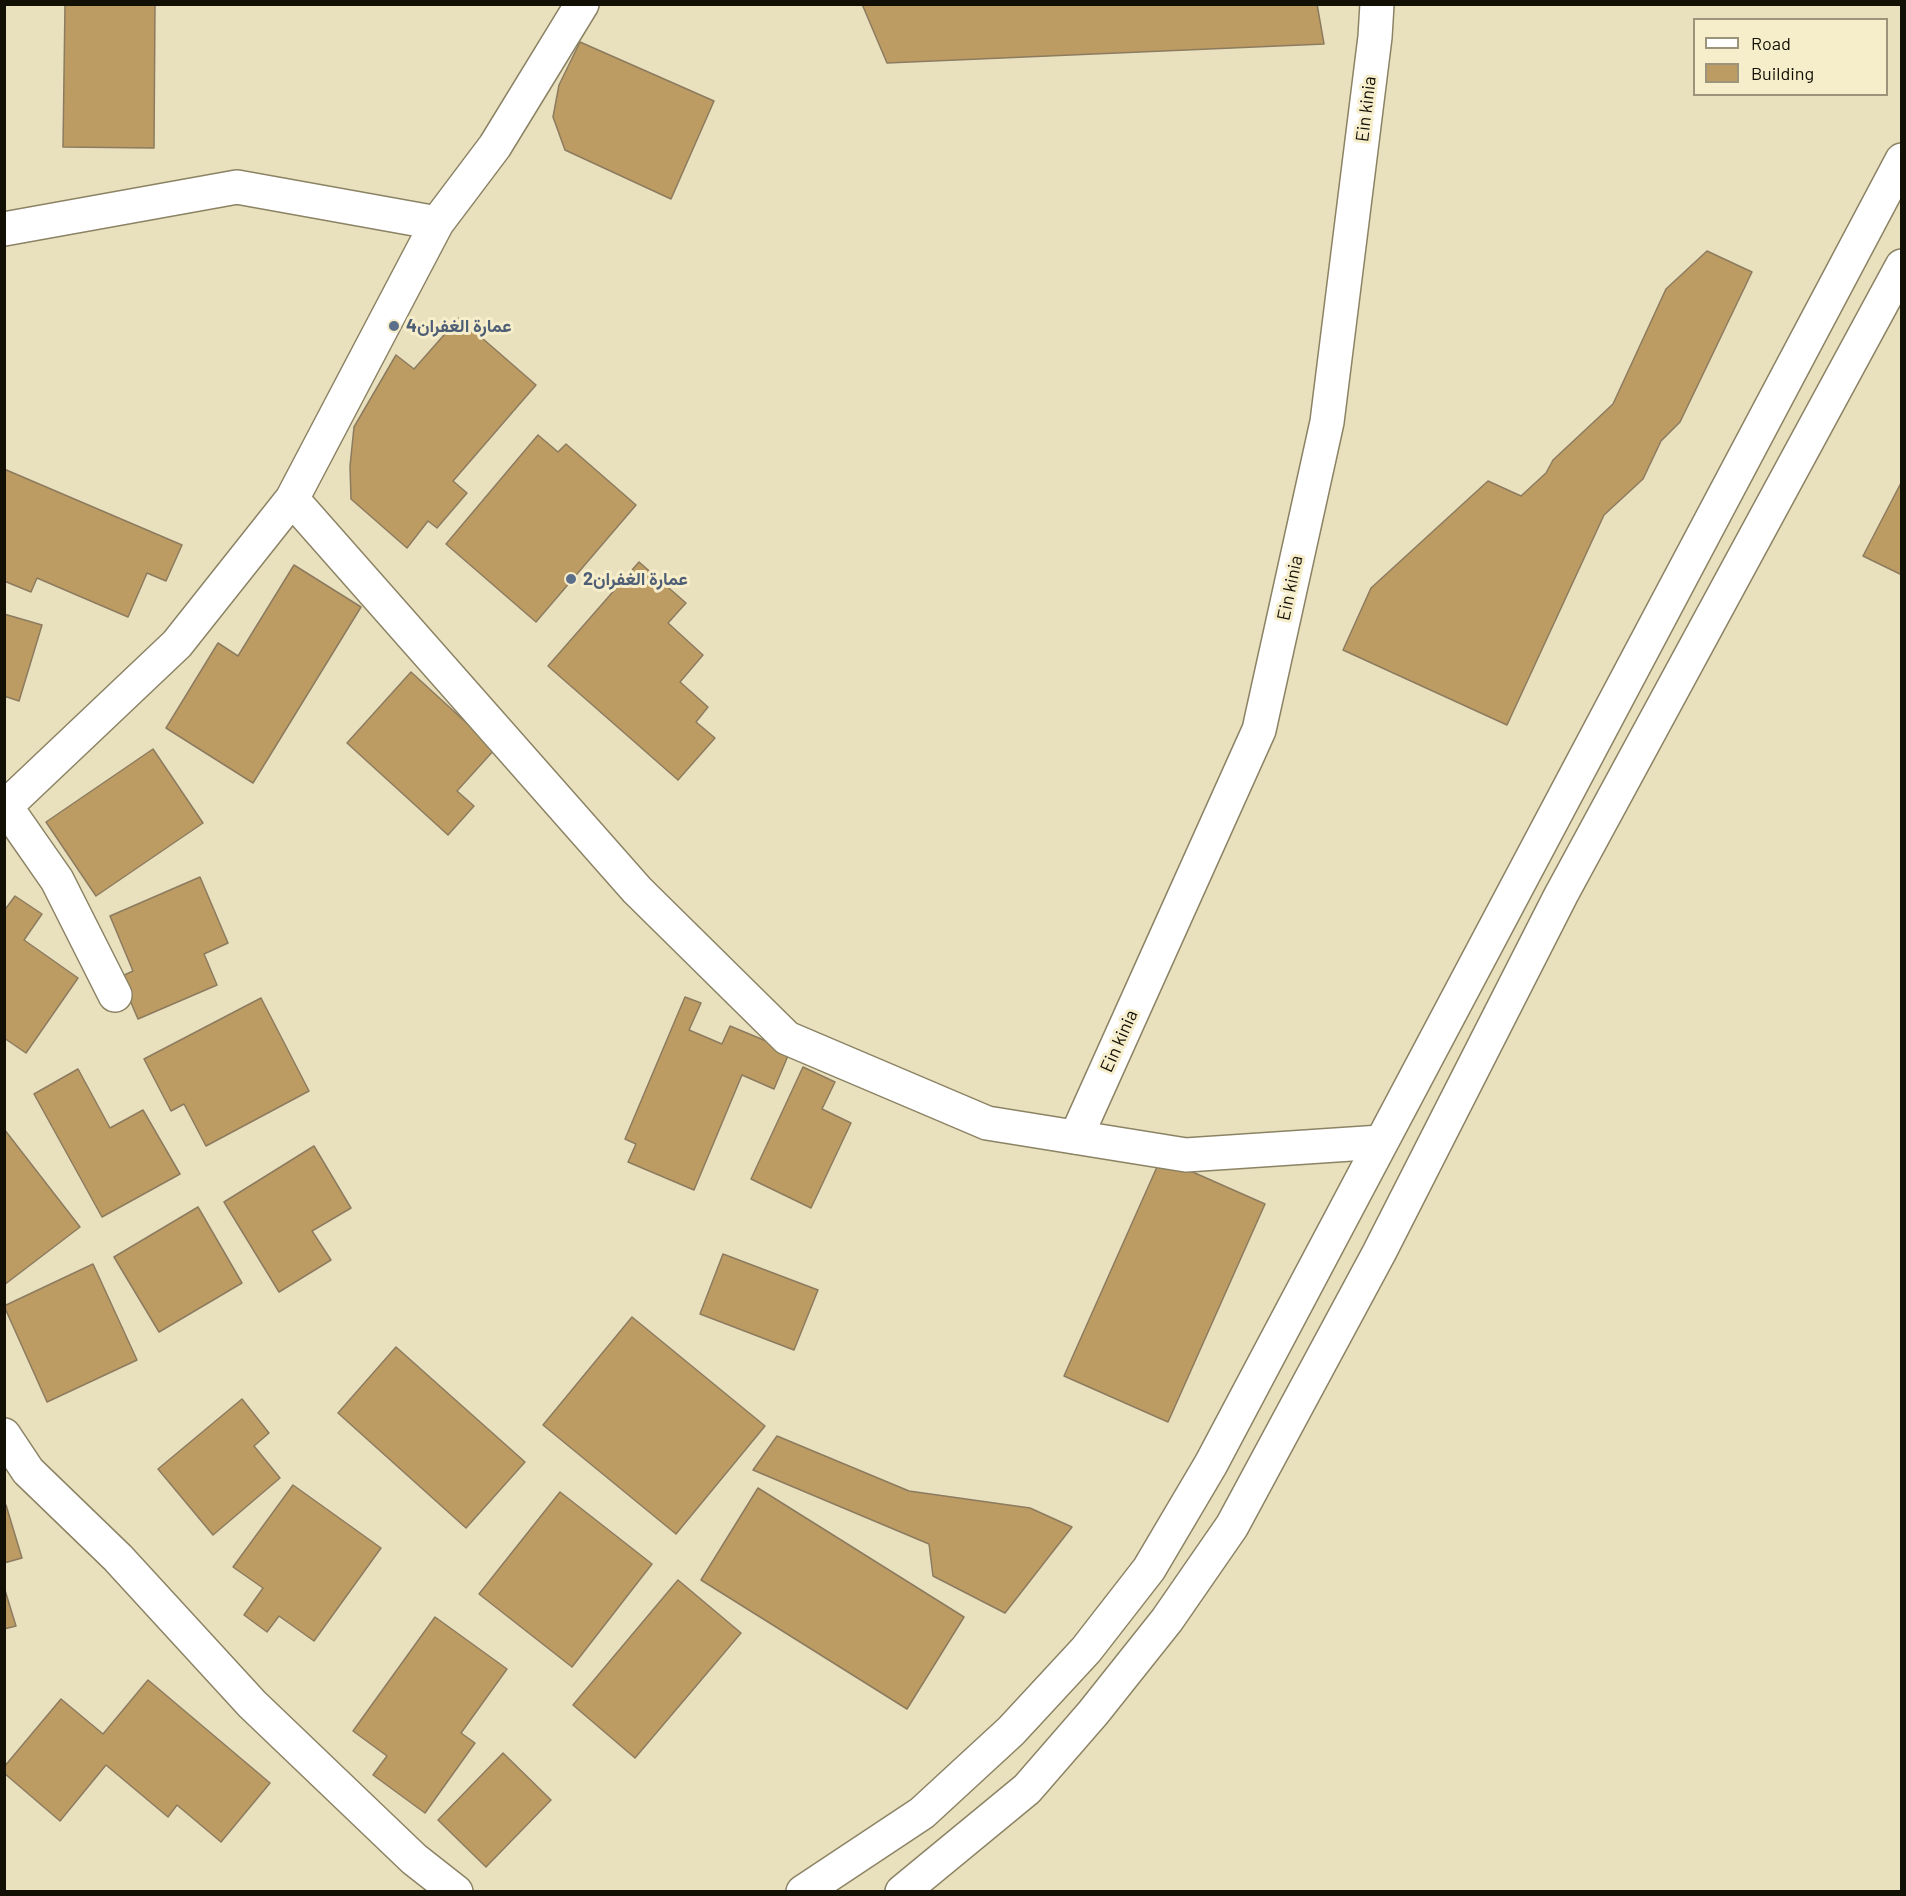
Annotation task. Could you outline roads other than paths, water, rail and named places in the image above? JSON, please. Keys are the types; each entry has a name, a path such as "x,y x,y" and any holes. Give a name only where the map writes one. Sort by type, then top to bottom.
{"street":[{"path":"115,995 57,880 5,806 177,644 292,499 437,223 495,146 582,4"},
{"name":"Ein kinia","path":"1076,1137 1259,730 1327,422 1375,37 1377,4"},
{"path":"803,1892 922,1813 1011,1731 1100,1632 1149,1569 1211,1464 1902,160"},
{"path":"4,229 237,187 437,223"},
{"path":"902,1892 1027,1789 1093,1713 1167,1620 1232,1526 1379,1253 1561,895 1902,266"},
{"path":"292,499 637,890 787,1038 987,1123 1186,1155 1380,1142"},
{"path":"4,1436 28,1472 118,1558 252,1704 414,1858 456,1892"}],"place":[{"name":"عمارة الغفران4","path":"394,326"},
{"name":"عمارة الغفران2","path":"571,579"}]}
